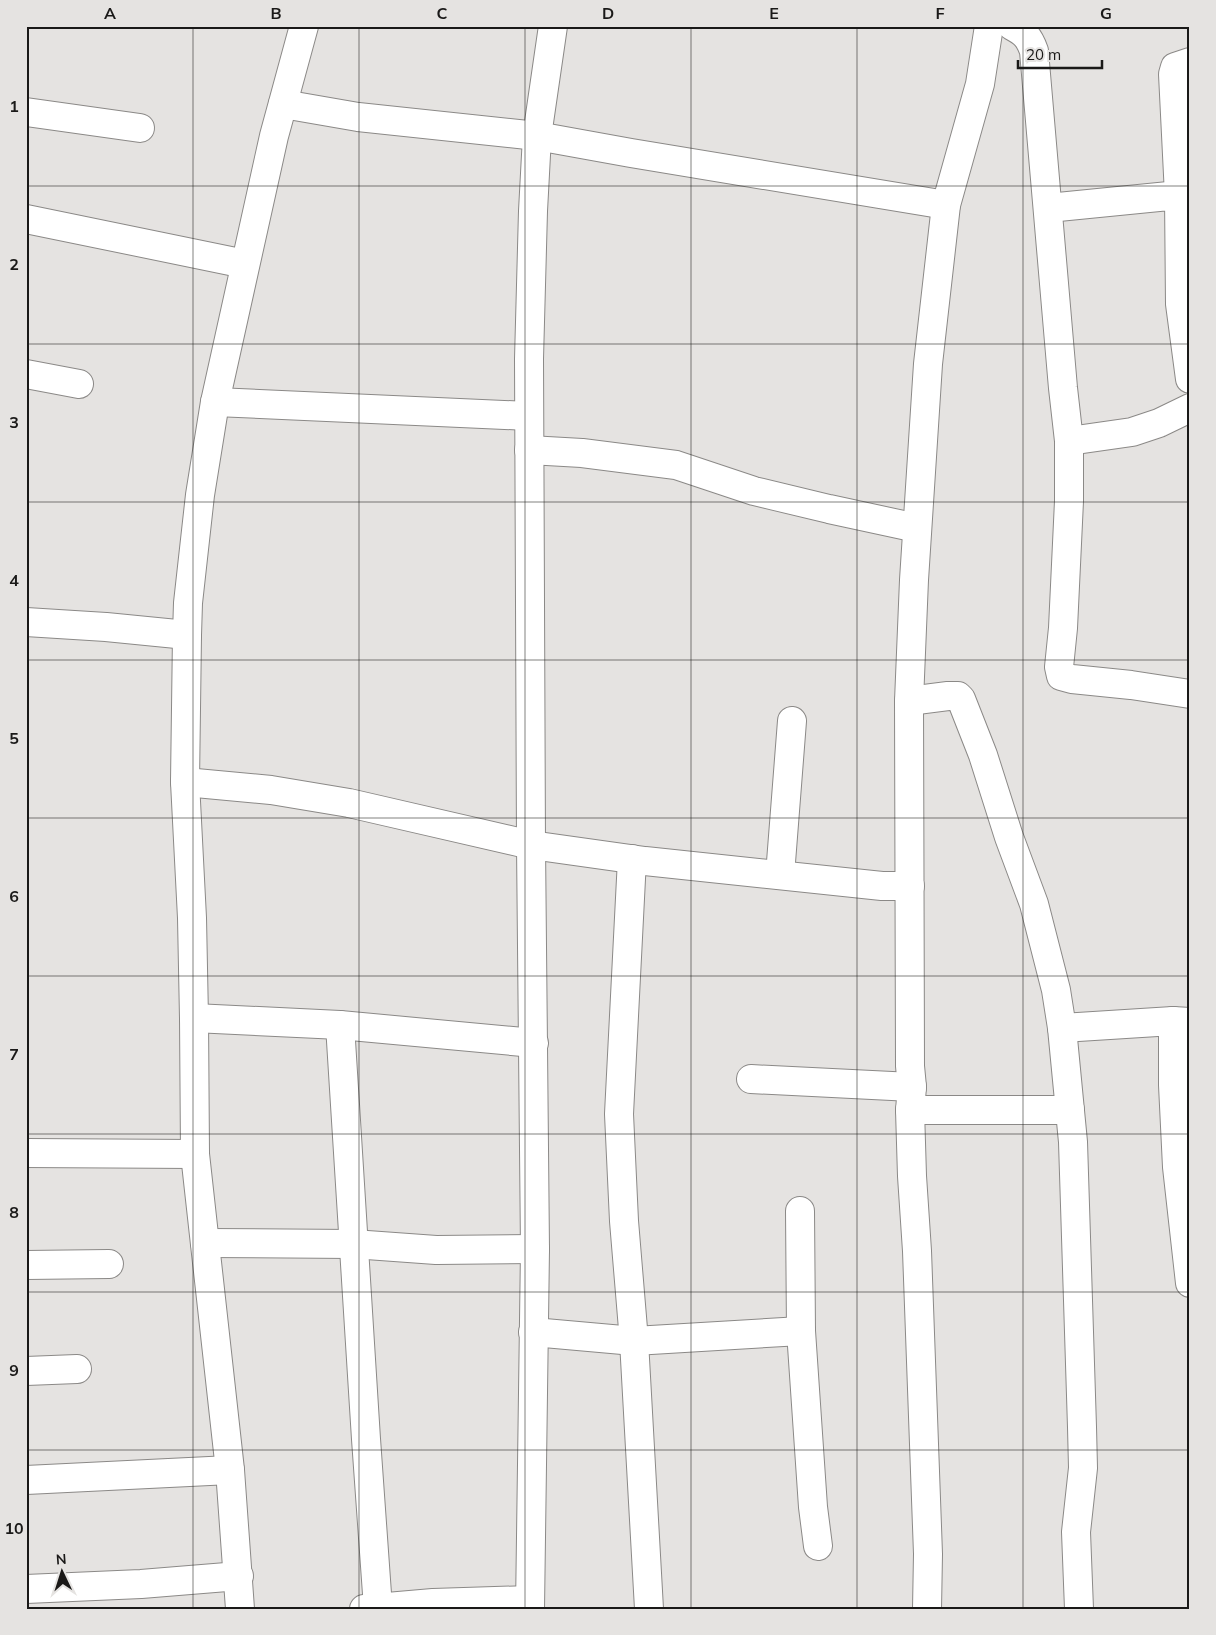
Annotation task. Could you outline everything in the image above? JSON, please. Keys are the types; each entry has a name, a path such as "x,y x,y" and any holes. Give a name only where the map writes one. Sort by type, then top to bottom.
{"street":[{"path":"240,1609 230,1470 195,1154 192,918 185,782 188,603 200,495 215,402 274,136 304,26"},
{"path":"340,1025 371,1608 433,1603 530,1604 533,1332 536,1249 528,416 533,210 537,136 553,26"},
{"path":"927,1609 928,1554 917,1251 912,1176 910,1066 910,701 916,528 928,364 946,205 980,84 989,26"},
{"path":"1012,26 1026,34 1034,51 1062,388 1069,441 1068,534 1059,667 1061,676 1190,694"},
{"path":"1190,62 1176,67 1173,74 1180,304 1190,379"},
{"path":"283,104 358,117 537,136 946,205"},
{"path":"26,112 140,128"},
{"path":"1048,208 1178,195"},
{"path":"26,219 245,264"},
{"path":"26,374 79,384"},
{"path":"215,402 528,416"},
{"path":"1069,441 1132,432 1159,423 1190,408"},
{"path":"529,450 582,453 676,466 754,491 916,528"},
{"path":"26,622 187,635"},
{"path":"910,701 948,696 958,696 961,699 983,755 1009,838 1034,904 1056,990 1062,1028 1073,1151 1083,1468 1076,1532 1079,1609"},
{"path":"780,875 792,721"},
{"path":"185,782 271,790 349,803 531,845 632,859 882,886 910,886"},
{"path":"632,859 619,1114 624,1221 634,1341 648,1609"},
{"path":"194,1018 340,1025 534,1043"},
{"path":"1062,1028 1182,1022 1173,1085 1177,1167 1190,1283"},
{"path":"750,1079 911,1099 1070,1110"},
{"path":"26,1153 195,1154"},
{"path":"800,1211 801,1331 813,1507 818,1546"},
{"path":"205,1243 353,1244 436,1250 536,1249"},
{"path":"26,1265 109,1264"},
{"path":"533,1332 634,1341 801,1331"},
{"path":"26,1371 77,1369"},
{"path":"26,1480 230,1470"},
{"path":"26,1589 141,1584 238,1576"}]}
